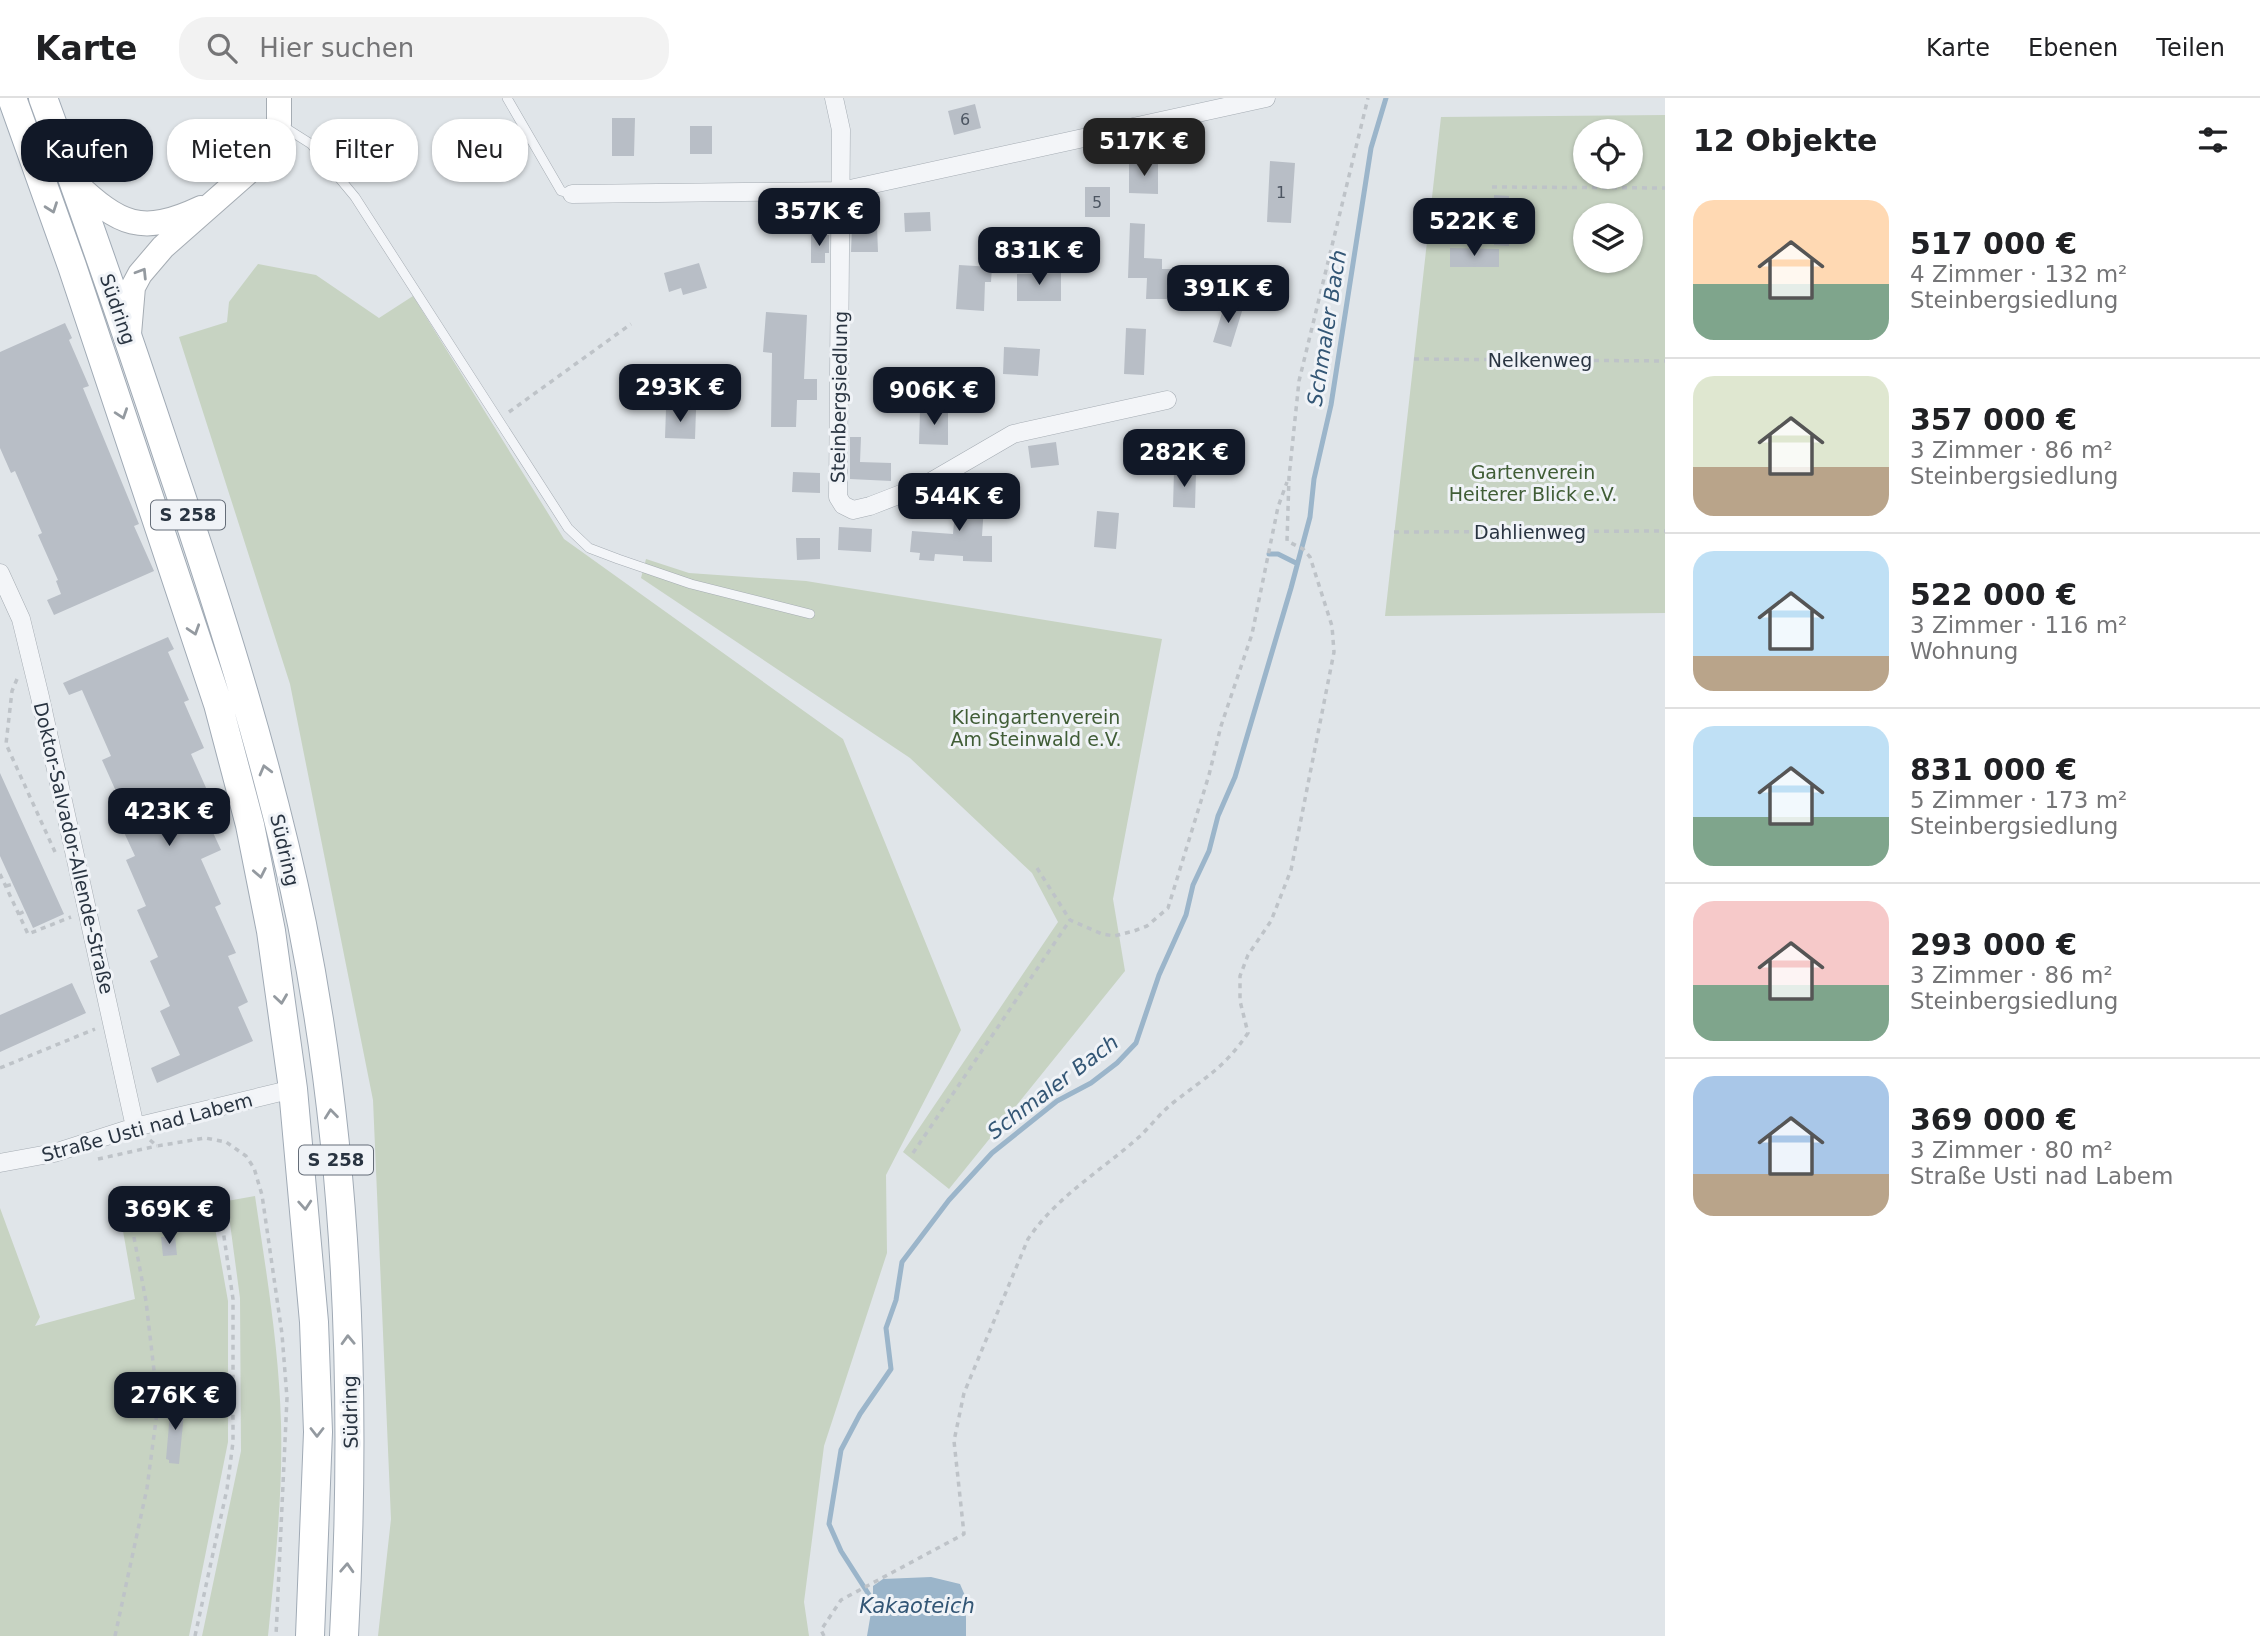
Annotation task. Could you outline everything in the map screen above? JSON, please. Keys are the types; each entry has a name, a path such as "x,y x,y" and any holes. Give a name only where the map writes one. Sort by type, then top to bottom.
{"main road":[{"name":"Südring","path":"12,98 72,266 218,704 250,825 263,891 293,1088 314,1322 318,1432 310,1636"},
{"name":"Südring","path":"43,98 51,119"},
{"path":"279,98 279,119"},
{"name":"Südring","path":"74,182 129,338 245,694 276,812 306,952 326,1074 335,1150 348,1323 350,1502 344,1636"},
{"name":"S 258","path":"74,182 104,209 130,223 159,222 221,198"},
{"name":"S 258","path":"129,338 133,287 140,274 163,247 237,182"}],"street":[{"name":"Steinbergsiedlung","path":"834,98 841,130 838,497 843,505 853,510 917,488 1013,433 1167,400"},
{"path":"572,194 841,191 1266,98"},
{"name":"Doktor-Salvador-Allende-Straße","path":"0,573 21,619 29,650 135,1127"},
{"name":"Straße Usti nad Labem","path":"0,1163 54,1153 135,1127 293,1088"}],"lane":[{"path":"507,98 561,191 572,194"},
{"path":"296,135 311,144 355,197 568,528 589,548 691,584 810,614"}],"path":[{"path":"824,1636 821,1630 841,1600 864,1585 964,1534 954,1441 964,1393 1028,1239 1043,1217 1140,1136 1171,1103 1217,1071 1231,1058 1248,1033 1240,1001 1240,976 1248,955 1271,921 1291,870 1334,652 1332,626 1310,557 1301,548 1287,541 1289,477 1299,380 1368,98"},
{"path":"1492,187 1665,188"},
{"path":"498,420 631,324"},
{"name":"Nelkenweg","path":"1414,359 1665,361"},
{"path":"1037,868 1070,920 1102,934 1114,936 1147,926 1168,908 1221,726 1252,634 1278,507 1289,477"},
{"name":"Dahlienweg","path":"1394,532 1665,531"},
{"path":"29,650 12,691 6,744 58,858"},
{"path":"0,874 28,934 88,910"},
{"path":"6,887 13,884"},
{"path":"19,914 25,911"},
{"path":"913,1153 1070,920"},
{"path":"0,1068 112,1022"},
{"path":"135,1127 157,1146 205,1138 226,1142 246,1156 254,1168 262,1195 282,1334 286,1398 276,1636"},
{"path":"195,1636 227,1489 233,1442 233,1299 219,1202 199,1197"},
{"path":"115,1636 147,1489 159,1405 146,1301 129,1211"}],"green space":[{"name":"Gartenverein Heiterer Blick e.V.","path":"1665,115 1665,613 1385,616 1441,117"},
{"path":"258,264 316,275 379,318 413,296 564,539 843,739 961,1030 886,1175 887,1253 824,1446 804,1602 809,1636 378,1636 391,1519 373,1100 290,684 179,337 227,322 229,302"},
{"name":"Kleingartenverein Am Steinwald e.V.","path":"646,559 689,573 806,581 1162,639 1113,899 1125,971 949,1189 903,1152 1058,922 1032,873 910,758 641,578"},
{"path":"255,1196 275,1338 281,1423 280,1503 268,1636 202,1636 241,1451 240,1298 227,1201"},
{"path":"0,1208 40,1317 35,1326 135,1299 123,1231 212,1211 228,1301 228,1442 189,1636 0,1636"}],"water":[{"name":"Kakaoteich","path":"931,1577 960,1584 966,1598 966,1636 867,1636 873,1586 883,1579"}],"building":[{"path":"975,104 981,128 954,135 948,111"},
{"path":"612,118 635,118 634,156 612,156"},
{"path":"690,126 712,126 712,154 690,154"},
{"path":"1270,161 1295,163 1291,223 1267,222"},
{"path":"1129,163 1158,163 1158,194 1129,193"},
{"path":"1085,187 1110,187 1110,217 1085,217"},
{"path":"1494,195 1509,196 1509,246 1494,245"},
{"path":"930,212 931,231 905,232 904,213"},
{"path":"1130,223 1145,224 1144,258 1162,259 1162,269 1172,269 1172,285 1167,285 1167,299 1146,299 1147,278 1128,278"},
{"path":"877,226 878,252 851,252 852,227"},
{"path":"811,235 829,235 829,253 825,253 825,263 811,263"},
{"path":"1450,248 1499,249 1499,267 1450,267"},
{"path":"699,263 707,288 683,295 681,288 669,292 664,273"},
{"path":"959,265 992,267 991,282 985,282 984,311 956,309"},
{"path":"1061,273 1061,301 1017,301 1017,274"},
{"path":"1225,303 1243,308 1231,347 1213,342"},
{"path":"766,312 807,315 804,379 817,379 817,400 797,400 796,427 771,427 772,353 763,352"},
{"path":"65,323 72,338 69,340 89,386 83,388 139,524 134,526 154,571 54,615 47,600 61,594 56,581 58,580 38,535 42,533 15,471 11,473 0,448 0,352"},
{"path":"1126,328 1146,329 1144,375 1124,374"},
{"path":"1004,347 1040,349 1038,376 1003,374"},
{"path":"666,409 696,410 695,439 665,438"},
{"path":"920,409 948,410 948,445 919,444"},
{"path":"850,437 861,437 860,462 891,463 891,481 850,479"},
{"path":"1056,442 1059,465 1031,468 1028,446"},
{"path":"1174,471 1196,472 1195,508 1173,507"},
{"path":"793,472 820,473 820,493 792,492"},
{"path":"957,488 985,491 982,536 992,536 992,562 963,561 963,556 935,554 934,561 919,560 920,553 910,552 912,531 953,534"},
{"path":"1097,511 1119,513 1116,549 1094,547"},
{"path":"839,527 872,529 871,552 838,550"},
{"path":"796,538 820,538 820,559 797,560"},
{"path":"168,637 174,649 168,652 189,700 184,702 204,748 191,754 211,799 200,804 221,850 201,859 221,904 215,907 236,953 228,956 248,1002 238,1007 253,1041 157,1083 151,1068 180,1055 160,1011 170,1006 150,961 158,957 137,910 146,906 126,860 135,856 114,811 123,807 102,760 111,756 82,690 69,695 63,683"},
{"path":"0,773 64,914 33,928 0,856"},
{"path":"72,983 86,1013 0,1052 0,1015"},
{"path":"175,1236 177,1255 163,1256 161,1237"},
{"path":"171,1402 185,1403 179,1464 169,1463 166,1459"}],"waterway":[{"name":"Schmaler Bach","path":"873,1601 841,1551 829,1524 841,1450 860,1414 891,1369 886,1328 896,1300 902,1262 949,1200 992,1153 1057,1101 1091,1083 1117,1063 1136,1043 1159,975 1186,915 1193,885 1209,851 1218,816 1235,777 1310,517 1314,479 1331,405 1371,148 1386,98"},
{"name":"Schmaler Bach","path":"1269,554 1278,554 1296,563"}]}
